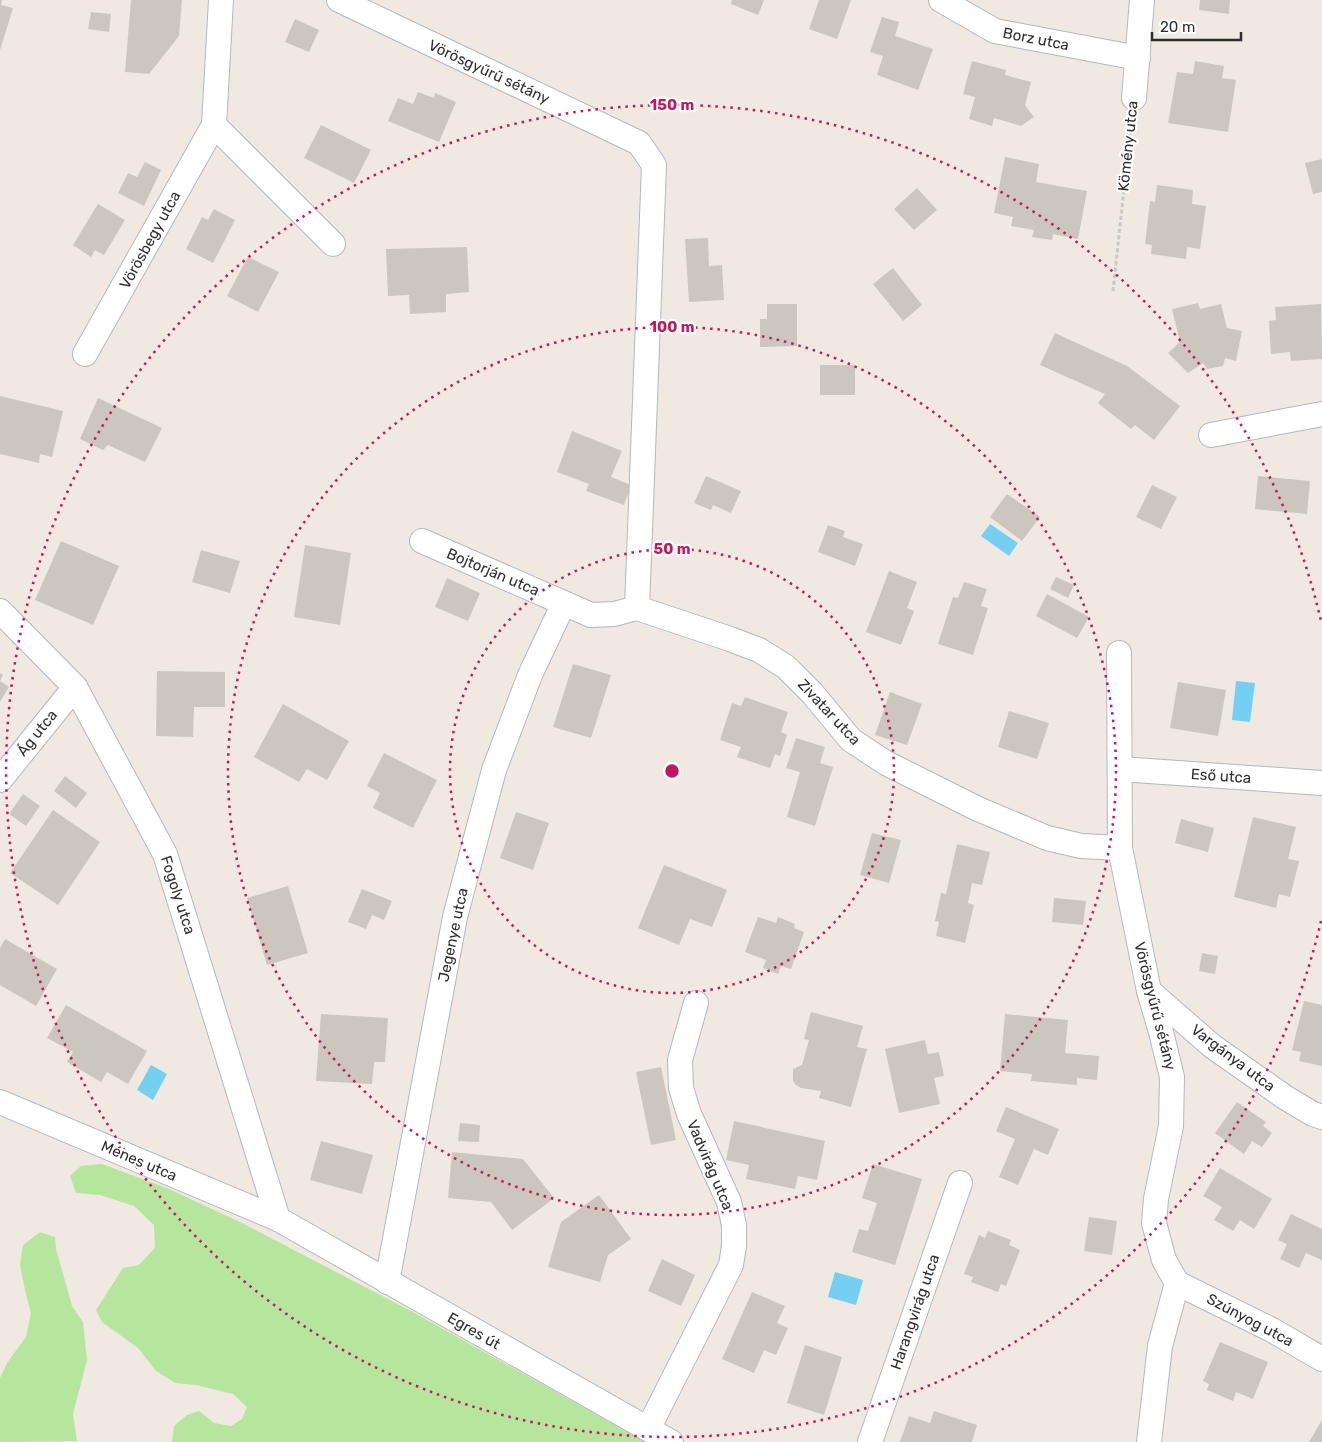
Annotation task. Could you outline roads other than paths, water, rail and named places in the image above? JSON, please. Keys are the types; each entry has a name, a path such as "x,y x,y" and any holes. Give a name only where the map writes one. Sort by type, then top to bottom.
{"street":[{"name":"Vörösbegy utca","path":"85,354 214,125 221,0"},
{"name":"Vörösgyűrű sétány","path":"339,0 639,143 654,166 637,608"},
{"name":"Borz utca","path":"941,0 994,31 1138,58"},
{"name":"Kömény utca","path":"1134,98 1142,0"},
{"path":"214,125 333,244"},
{"path":"1210,435 1322,414"},
{"name":"Bojtorján utca","path":"422,541 564,602"},
{"path":"564,602 591,615 614,614 637,608"},
{"name":"Jegenye utca","path":"387,1282 457,908 494,770 530,675 564,602"},
{"name":"Zivatar utca","path":"637,608 759,650 786,667 812,693 851,740 886,763 978,809 1047,838 1081,846 1120,848"},
{"name":"Fogoly utca","path":"0,611 74,687 165,854 278,1220"},
{"name":"Vörösgyűrű sétány","path":"1119,653 1120,848 1149,992 1172,1077 1171,1126 1156,1199 1154,1223 1164,1260 1177,1283"},
{"name":"Ág utca","path":"0,780 74,687"},
{"name":"Eső utca","path":"1120,768 1322,783"},
{"name":"Vargánya utca","path":"1149,992 1212,1046 1286,1098 1313,1114 1322,1117"},
{"name":"Vadvirág utca","path":"648,1429 731,1265 734,1246 734,1226 729,1202 689,1114 681,1088 680,1060 696,1003"},
{"name":"Ménes utca","path":"0,1102 278,1220"},
{"name":"Harangvirág utca","path":"870,1442 960,1183"},
{"name":"Egres út","path":"278,1220 671,1442"},
{"path":"1149,1442 1160,1346 1177,1283"},
{"name":"Szúnyog utca","path":"1177,1283 1272,1330 1322,1359"}],"water":[{"path":"990,524 1018,543 1009,556 981,536"},
{"path":"1236,681 1255,683 1250,722 1232,720"},
{"path":"151,1065 167,1074 153,1100 137,1090"},
{"path":"835,1272 863,1280 856,1305 828,1297"}]}
